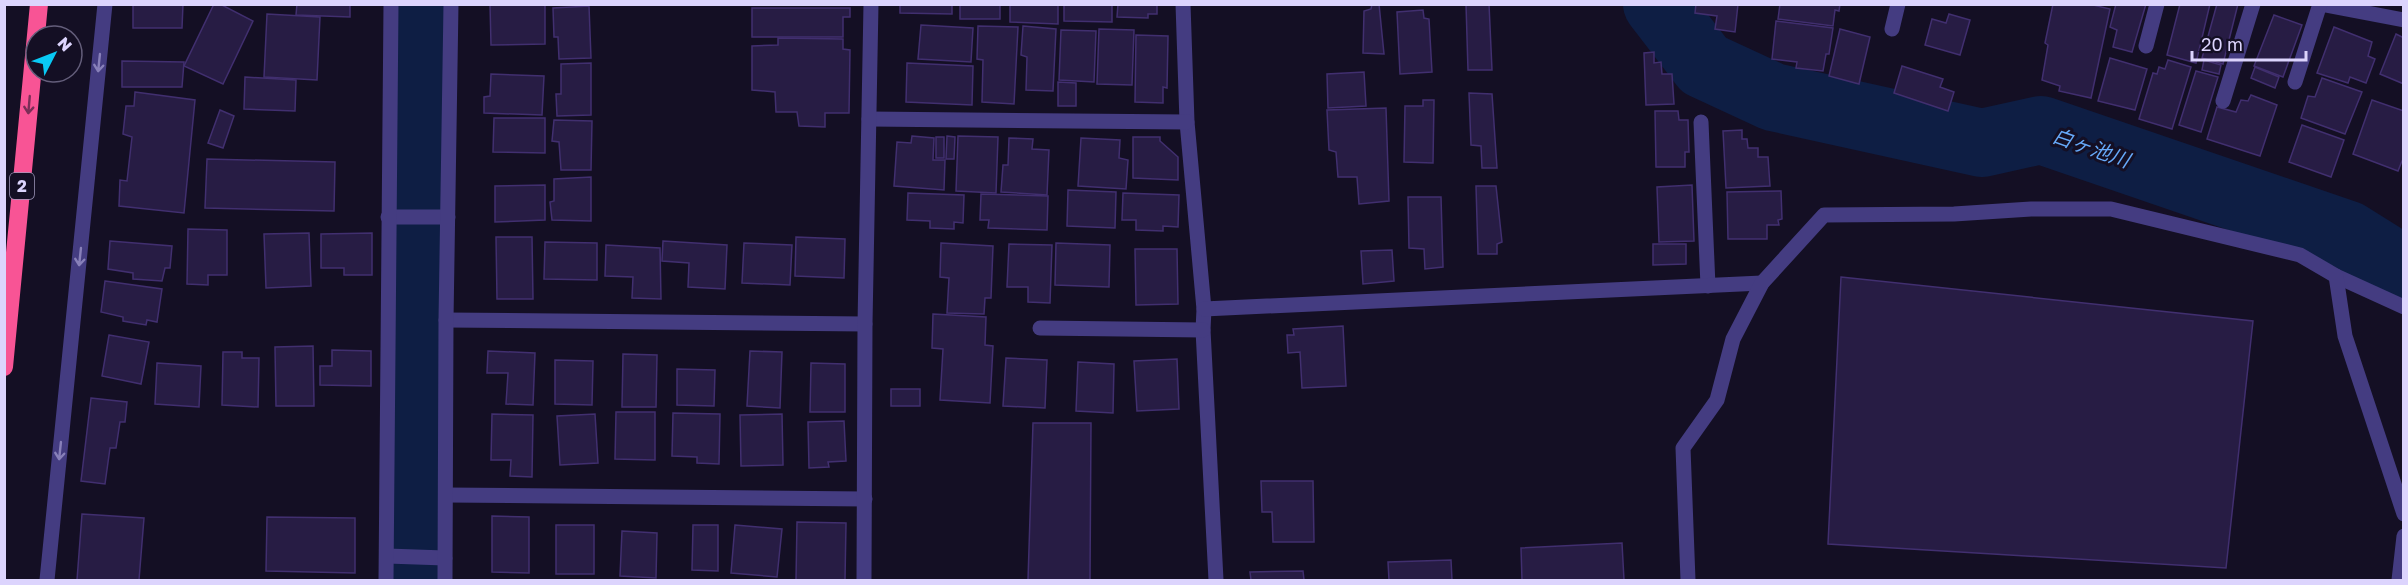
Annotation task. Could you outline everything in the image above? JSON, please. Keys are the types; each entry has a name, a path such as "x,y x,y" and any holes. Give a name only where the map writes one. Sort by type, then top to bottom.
{"highway":[{"name":"2","path":"4,367 39,4"}],"street":[{"path":"47,580 105,4"},
{"path":"387,580 391,4"},
{"path":"445,580 451,4"},
{"path":"864,580 865,324 871,4"},
{"path":"1183,4 1187,122 1204,309 1203,330 1216,580"},
{"path":"1892,29 1898,4"},
{"path":"2146,46 2157,4"},
{"path":"2223,101 2253,4"},
{"path":"2295,82 2320,4 2403,21"},
{"path":"869,119 1187,122"},
{"path":"1701,122 1708,286"},
{"path":"1688,580 1683,448 1717,400 1733,339 1762,283 1824,215 1954,214 2111,208 2300,255 2336,276 2403,308"},
{"path":"388,217 448,217"},
{"path":"2336,276 2345,336 2403,514"},
{"path":"1204,309 1762,283"},
{"path":"446,320 865,324"},
{"path":"1040,328 1203,330"},
{"path":"446,495 865,499"},
{"path":"2399,580 2403,537"},
{"path":"387,556 445,558"}],"building":[{"path":"133,4 183,4 182,28 133,28"},
{"path":"214,4 220,4 253,21 223,84 184,66"},
{"path":"297,4 350,4 350,17 296,15"},
{"path":"490,4 545,4 545,44 491,45"},
{"path":"900,4 952,4 952,14 900,13"},
{"path":"960,4 1000,4 1000,19 960,19"},
{"path":"1010,4 1058,4 1058,24 1010,22"},
{"path":"1064,4 1112,4 1112,22 1064,21"},
{"path":"1118,4 1157,4 1157,14 1148,14 1148,18 1117,17"},
{"path":"1372,4 1379,4 1384,54 1363,53 1364,11 1371,9"},
{"path":"1466,4 1489,4 1492,70 1468,70"},
{"path":"1696,4 1738,4 1735,32 1715,29 1717,16 1695,13"},
{"path":"1780,4 1840,4 1839,11 1835,10 1833,26 1778,19"},
{"path":"2053,4 2089,4 2110,9 2091,98 2059,91 2060,86 2042,80 2048,45 2045,43"},
{"path":"2116,4 2146,4 2132,52 2113,47 2117,30 2110,27"},
{"path":"2180,4 2210,4 2196,63 2167,55"},
{"path":"2217,4 2238,4 2223,64 2202,58"},
{"path":"589,6 591,58 559,59 558,37 554,37 553,8"},
{"path":"752,8 850,8 850,17 843,17 843,37 752,37"},
{"path":"1423,10 1424,18 1429,19 1432,72 1400,74 1397,12"},
{"path":"267,14 320,17 317,80 264,77"},
{"path":"1949,14 1970,20 1960,55 1925,45 1932,19 1946,23"},
{"path":"2274,15 2302,25 2283,77 2254,66"},
{"path":"1776,21 1833,28 1829,54 1826,54 1823,71 1796,68 1797,62 1772,59"},
{"path":"921,25 973,28 971,62 918,59"},
{"path":"978,26 1018,27 1014,104 982,102 983,60 977,59"},
{"path":"1023,26 1056,29 1053,91 1026,90 1027,57 1021,55"},
{"path":"2334,27 2372,42 2368,56 2375,59 2366,83 2350,77 2348,83 2317,73"},
{"path":"1099,29 1134,30 1132,85 1097,84"},
{"path":"1840,29 1870,37 1859,84 1829,76"},
{"path":"1061,30 1096,31 1094,82 1059,80"},
{"path":"2396,34 2404,38 2404,84 2380,74"},
{"path":"1136,35 1168,36 1167,88 1163,87 1163,103 1135,102"},
{"path":"778,38 843,39 843,49 850,50 849,113 825,113 825,127 799,126 797,112 776,112 775,92 752,90 752,46 778,45"},
{"path":"1654,52 1654,63 1661,62 1662,74 1672,74 1674,104 1646,105 1644,53"},
{"path":"2110,58 2147,69 2135,110 2098,101"},
{"path":"2168,60 2191,67 2172,129 2139,119 2153,73 2157,74 2159,67 2165,69"},
{"path":"2204,60 2221,65 2219,74 2202,70"},
{"path":"122,61 184,62 182,87 122,87"},
{"path":"591,63 591,115 557,116 556,94 561,94 561,64"},
{"path":"907,63 973,66 972,105 906,102"},
{"path":"1902,66 1943,79 1940,87 1954,92 1948,111 1894,93"},
{"path":"2255,67 2279,77 2275,88 2251,78"},
{"path":"2196,71 2218,77 2201,132 2179,125"},
{"path":"1364,72 1366,106 1328,108 1327,74"},
{"path":"491,74 544,76 542,115 484,113 484,97 490,96"},
{"path":"245,77 296,80 295,111 244,109"},
{"path":"2322,78 2362,92 2345,134 2301,118 2308,96 2315,97"},
{"path":"1058,82 1076,83 1076,106 1058,106"},
{"path":"135,92 195,100 184,213 119,206 120,180 127,181 132,137 123,134 126,106 134,106"},
{"path":"1469,93 1492,94 1497,168 1482,168 1481,146 1471,145"},
{"path":"2251,95 2277,105 2260,156 2207,139 2217,107 2236,112 2241,100 2248,101"},
{"path":"1423,100 1434,100 1433,163 1404,162 1405,106 1423,106"},
{"path":"2372,100 2404,111 2404,162 2402,161 2398,171 2353,154"},
{"path":"1386,108 1389,201 1359,204 1357,177 1338,177 1336,152 1329,150 1327,110"},
{"path":"220,110 234,116 223,148 208,143"},
{"path":"1655,111 1678,111 1679,120 1688,120 1689,152 1685,152 1685,167 1656,167"},
{"path":"494,118 545,118 545,153 493,152"},
{"path":"554,120 592,121 591,170 561,170 559,142 552,141"},
{"path":"2302,125 2344,140 2331,177 2289,162"},
{"path":"1742,130 1742,139 1747,139 1748,148 1758,148 1758,157 1768,157 1770,186 1726,188 1723,131"},
{"path":"912,136 934,138 933,160 945,160 944,190 894,186 897,142 911,143"},
{"path":"947,136 955,137 954,159 946,159"},
{"path":"958,136 998,137 996,193 956,191"},
{"path":"936,137 944,137 944,158 936,158"},
{"path":"1133,137 1160,137 1160,141 1178,157 1178,180 1133,178"},
{"path":"1009,138 1033,139 1032,149 1049,150 1047,195 1001,192 1003,165 1008,165"},
{"path":"1081,138 1120,140 1119,158 1128,160 1126,189 1078,186"},
{"path":"207,159 335,162 334,211 205,208"},
{"path":"591,177 591,221 552,220 550,202 554,201 554,179"},
{"path":"545,185 545,220 495,222 495,186"},
{"path":"1692,185 1694,241 1659,242 1657,187"},
{"path":"1476,186 1496,186 1502,242 1497,244 1497,254 1478,254"},
{"path":"1068,190 1116,192 1115,228 1067,226"},
{"path":"1781,191 1782,219 1778,220 1779,225 1767,225 1767,239 1728,239 1727,192"},
{"path":"908,193 964,195 963,223 954,222 954,229 930,228 930,221 907,220"},
{"path":"1123,193 1179,195 1178,227 1163,226 1163,231 1136,230 1136,220 1122,220"},
{"path":"981,194 1048,196 1047,230 988,228 989,220 980,220"},
{"path":"1408,197 1441,197 1443,267 1425,269 1424,249 1409,248"},
{"path":"188,229 227,230 227,275 208,275 208,285 187,284"},
{"path":"309,233 311,286 266,288 264,234"},
{"path":"372,233 372,275 344,275 344,268 321,268 321,234"},
{"path":"496,237 532,237 533,299 497,299"},
{"path":"796,237 845,239 844,278 795,276"},
{"path":"110,241 172,246 170,268 165,268 162,281 133,279 133,273 108,269"},
{"path":"663,241 727,245 725,289 688,287 689,263 662,261"},
{"path":"545,242 597,243 597,280 544,279"},
{"path":"744,243 792,245 790,285 742,283"},
{"path":"941,243 993,246 991,298 985,298 984,314 947,313 949,278 940,277"},
{"path":"1056,243 1110,245 1109,287 1055,285"},
{"path":"1009,244 1052,245 1050,303 1028,302 1028,287 1007,287"},
{"path":"1653,244 1686,244 1686,264 1653,265"},
{"path":"606,245 660,248 661,299 632,298 633,277 605,276"},
{"path":"1135,249 1177,249 1178,304 1136,305"},
{"path":"1392,250 1394,281 1363,284 1361,251"},
{"path":"1841,277 2253,321 2226,568 1828,544"},
{"path":"105,281 162,289 157,322 147,320 146,325 123,321 123,317 101,312"},
{"path":"933,314 986,317 985,345 993,346 990,403 940,400 943,349 932,348"},
{"path":"1343,326 1346,386 1302,388 1300,352 1288,353 1287,335 1294,335 1293,329"},
{"path":"109,335 149,342 141,384 102,376"},
{"path":"313,346 314,406 276,406 275,347"},
{"path":"332,350 371,351 371,386 320,385 320,366 332,366"},
{"path":"488,351 535,353 533,405 506,404 508,373 487,373"},
{"path":"750,351 782,352 780,408 747,406"},
{"path":"223,352 242,352 242,358 259,358 258,407 222,405"},
{"path":"623,354 657,355 656,407 622,407"},
{"path":"1006,358 1047,360 1045,408 1003,406"},
{"path":"1177,359 1179,409 1137,411 1134,361"},
{"path":"555,360 593,361 592,405 555,404"},
{"path":"1078,362 1114,364 1113,413 1076,411"},
{"path":"157,363 201,366 199,407 155,404"},
{"path":"811,363 845,364 845,412 810,412"},
{"path":"677,369 715,370 714,406 677,405"},
{"path":"891,389 920,389 920,406 891,406"},
{"path":"91,398 127,402 125,422 120,422 116,448 110,448 105,484 81,481"},
{"path":"616,412 655,412 655,460 615,459"},
{"path":"673,413 720,414 719,464 697,463 697,457 672,456"},
{"path":"492,414 533,415 532,477 510,476 511,460 491,460"},
{"path":"595,414 598,463 560,465 557,416"},
{"path":"782,414 783,465 741,466 740,415"},
{"path":"844,421 846,461 828,462 829,467 809,468 808,422"},
{"path":"1033,423 1091,423 1090,580 1028,580"},
{"path":"1261,481 1313,481 1314,542 1273,542 1272,512 1262,512"},
{"path":"82,514 144,518 139,580 77,580"},
{"path":"492,516 529,517 529,573 492,572"},
{"path":"267,517 355,518 355,573 266,571"},
{"path":"797,522 846,523 845,580 796,580"},
{"path":"556,525 594,525 594,574 556,574"},
{"path":"693,525 718,525 718,571 692,570"},
{"path":"735,525 782,529 777,577 731,573"},
{"path":"622,531 657,533 656,578 620,576"},
{"path":"1622,543 1624,580 1522,580 1521,548"},
{"path":"1451,560 1452,580 1389,580 1388,562"},
{"path":"1303,571 1304,580 1251,580 1250,572"}],"waterway":[{"path":"415,580 423,4"},
{"name":"白ヶ池川","path":"1657,4 1704,65 1773,97 1982,143 2041,130 2348,235 2404,270"}]}
